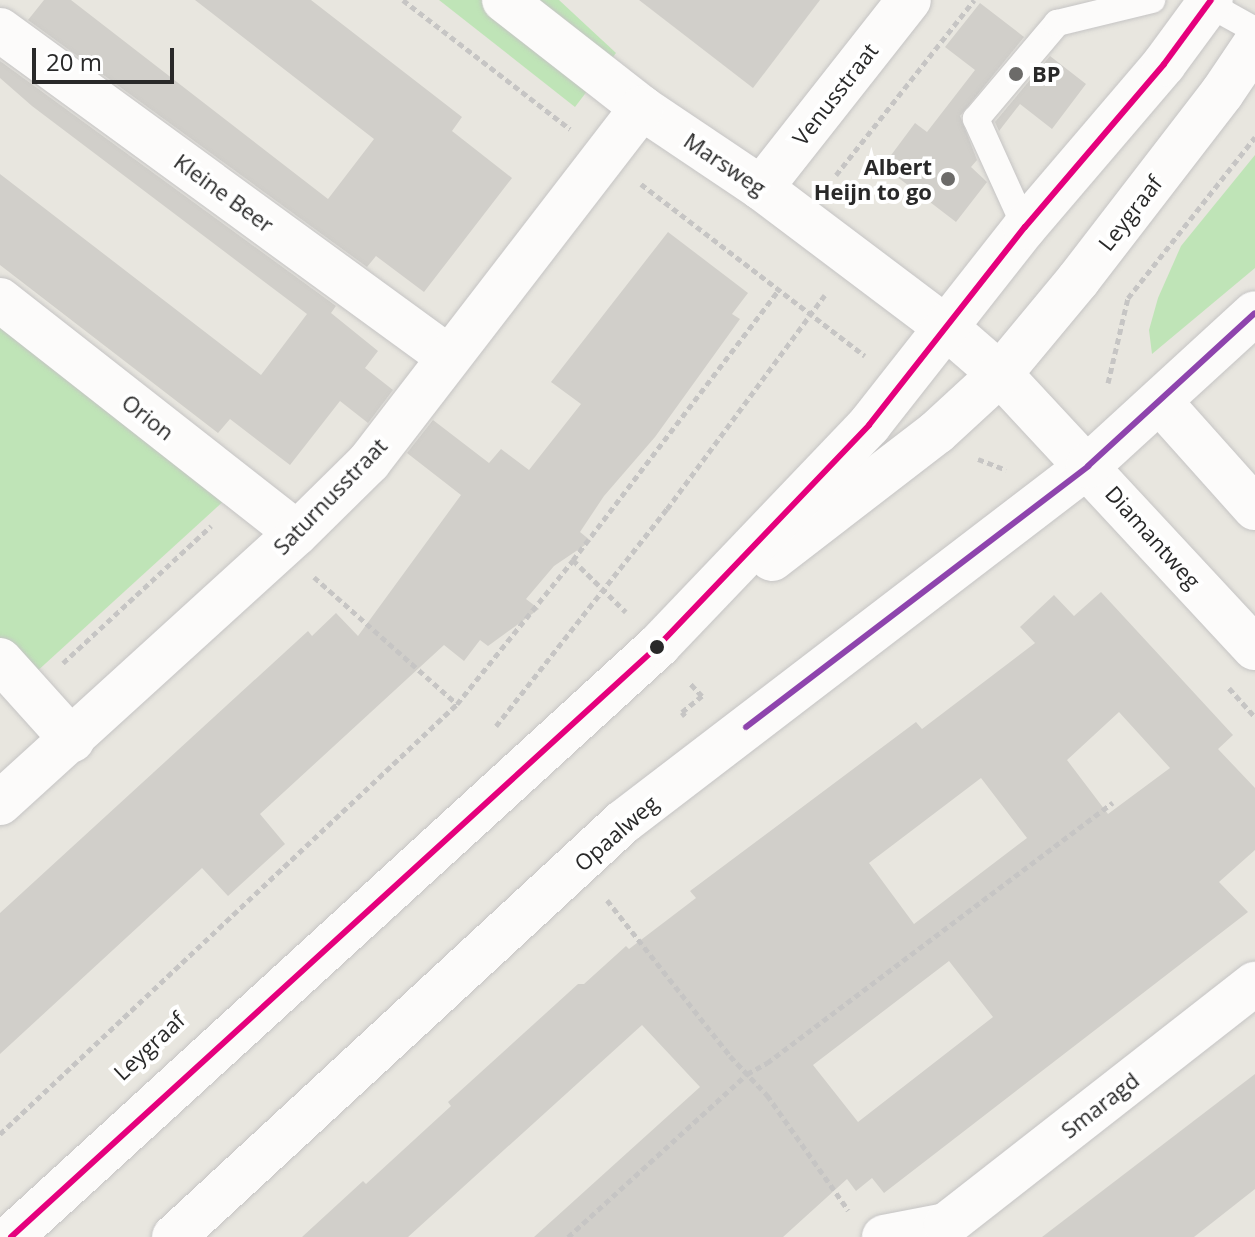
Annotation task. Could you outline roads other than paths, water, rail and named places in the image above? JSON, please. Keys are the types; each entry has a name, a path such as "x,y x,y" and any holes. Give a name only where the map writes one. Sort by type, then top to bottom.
{"street":[{"name":"Marsweg","path":"504,0 642,108 761,188 947,328"},
{"name":"Venusstraat","path":"761,188 909,0"},
{"name":"Leygraaf","path":"11,1237 659,645 869,425 1025,227 1164,64 1207,1"},
{"name":"Kleine Beer","path":"0,30 447,356"},
{"name":"Leygraaf","path":"659,645 937,432 1000,374 1107,243 1222,93 1255,44"},
{"name":"Saturnusstraat","path":"0,803 289,540 369,462 447,356 642,108"},
{"name":"Orion","path":"0,300 246,494 289,540"},
{"name":"Opaalweg","path":"174,1237 623,822 1073,478 1161,403 1255,313"},
{"name":"Diamantweg","path":"947,328 1000,374 1073,478 1255,648"},
{"path":"1161,403 1255,508"},
{"path":"0,660 72,740"},
{"name":"Smaragd","path":"884,1237 945,1231 1255,984"}],"lane":[{"path":"1025,227 976,119 1057,23 1152,0"},
{"path":"1207,1 1255,30"}],"place":[{"name":"BP","path":"1016,74"},
{"name":"Albert Heijn to go","path":"948,179"}]}
